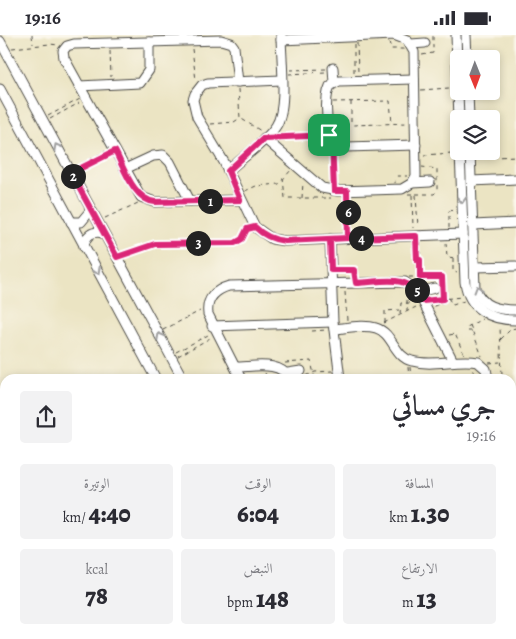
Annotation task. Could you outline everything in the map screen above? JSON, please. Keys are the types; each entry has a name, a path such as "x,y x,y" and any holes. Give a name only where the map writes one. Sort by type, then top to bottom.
{"street":[{"path":"228,171 277,125 282,113 281,37 389,35 401,36 412,46 416,155 414,179 407,187 395,190 348,191 333,194 307,177 266,136"},
{"path":"456,35 457,50"},
{"path":"466,35 467,50"},
{"path":"238,82 236,52 231,43 221,40 74,44 64,48 64,58 138,193 145,200 155,202 190,201 239,197"},
{"path":"79,86 135,85 145,79 149,70 149,42"},
{"path":"412,46 425,43"},
{"path":"2,45 180,374"},
{"path":"333,70 334,83 328,91 330,134 346,147 416,145"},
{"path":"282,75 238,82 208,83 198,89 193,100 201,124 228,171 239,197 255,227 265,236 278,241 463,234"},
{"path":"334,83 357,80 414,79"},
{"path":"0,89 153,374"},
{"path":"125,169 153,156 163,155 170,162 190,201"},
{"path":"460,160 465,273 469,298 488,315 500,319 516,320"},
{"path":"470,160 476,288 482,300 493,308 516,310"},
{"path":"414,179 430,182"},
{"path":"472,181 516,179"},
{"path":"71,222 81,221 91,210"},
{"path":"473,225 516,223"},
{"path":"84,247 85,240 90,234 96,232 103,233"},
{"path":"330,239 338,374"},
{"path":"475,267 516,266"},
{"path":"238,374 215,330 207,307 217,291 229,286 403,282 418,292 453,361"},
{"path":"418,292 435,287"},
{"path":"215,330 334,326 347,328 375,327 383,332 400,355 409,361 470,361 482,365 486,374"},
{"path":"235,367 279,367 287,374"}],"path":[{"path":"32,35 33,46"},
{"path":"389,35 391,49 412,46"},
{"path":"355,37 358,53 357,80"},
{"path":"355,37 354,64 357,80"},
{"path":"191,41 198,89"},
{"path":"110,43 111,85"},
{"path":"2,45 33,46 50,44 64,48"},
{"path":"354,54 358,53"},
{"path":"282,75 299,70 333,70"},
{"path":"282,75 333,70"},
{"path":"238,82 240,118"},
{"path":"414,90 450,88"},
{"path":"43,121 86,98"},
{"path":"328,102 390,101 392,124"},
{"path":"351,102 351,122 353,125 415,123"},
{"path":"240,118 266,136 330,134 344,128 346,147"},
{"path":"201,124 234,122 240,118"},
{"path":"283,178 285,199 302,199 333,194 330,134"},
{"path":"70,171 114,149"},
{"path":"416,155 450,153"},
{"path":"500,156 516,156"},
{"path":"239,197 256,186 277,185 295,166"},
{"path":"395,190 396,176 414,179"},
{"path":"302,199 301,186 307,177"},
{"path":"348,191 350,238"},
{"path":"412,195 413,216 420,260 420,277"},
{"path":"416,195 417,277"},
{"path":"98,221 145,200"},
{"path":"413,206 417,205"},
{"path":"462,209 449,211 447,256 453,258 464,257"},
{"path":"117,257 155,244 235,243 242,239 247,229 255,227"},
{"path":"453,258 454,272 465,273"},
{"path":"331,270 354,270 356,283"},
{"path":"407,312 403,277 442,277 443,299"},
{"path":"345,283 347,328"},
{"path":"375,327 424,304 443,299 469,298"},
{"path":"449,299 454,305 469,298"},
{"path":"400,315 400,303 424,304 449,299"},
{"path":"158,333 207,307"},
{"path":"385,323 385,311 400,311"},
{"path":"472,330 468,331 467,328 488,315"},
{"path":"500,319 502,374"},
{"path":"470,325 485,363 501,362"},
{"path":"500,340 511,329 516,328"},
{"path":"171,357 215,330"},
{"path":"171,357 215,330"},
{"path":"441,338 454,333 470,361 473,374"},
{"path":"409,361 410,374"},
{"path":"306,374 338,374"}],"route":[{"path":"329,135 264,138 228,171 240,200 150,202 138,193 115,151 71,173 117,257 155,244 235,243 244,237 244,233 250,227 255,227 265,236 278,241 348,238 416,236 417,260 420,260 420,277 442,277 443,299 423,301 415,287 405,282 356,283 354,270 331,270 330,239 348,238 347,191 334,191 332,140 329,135"}]}
